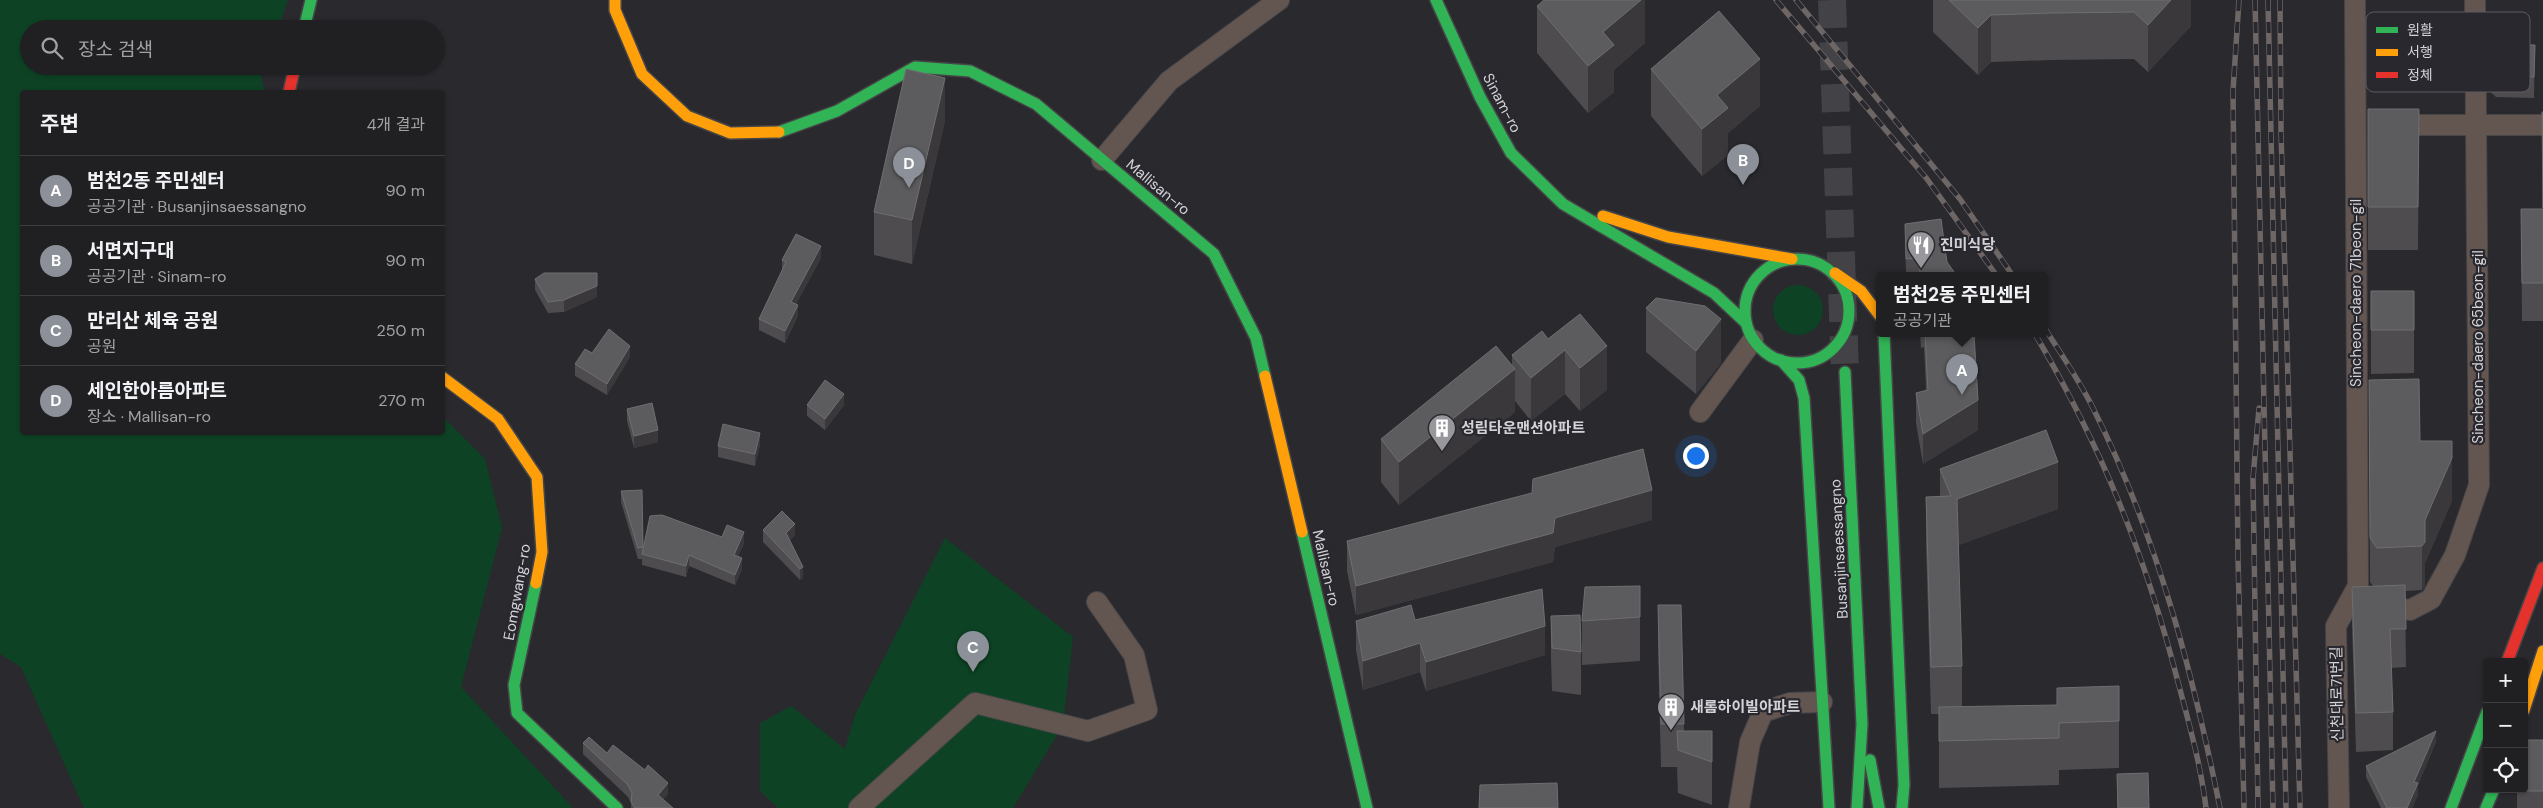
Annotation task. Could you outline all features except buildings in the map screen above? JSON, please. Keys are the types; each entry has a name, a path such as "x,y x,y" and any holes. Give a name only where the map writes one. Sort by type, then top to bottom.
{"main road":[{"path":"306,20 311,0"},
{"name":"Sinam-ro","path":"1436,0 1480,97 1511,153 1563,204"},
{"name":"Mallisan-ro","path":"621,3 642,74 687,116 730,133 784,132 837,111 915,67 970,71 1036,104 1214,254 1256,338 1367,808"},
{"path":"289,90 293,75"},
{"path":"1563,204 1668,237 1792,259 1809,260 1856,284 1873,302 1876,308"},
{"path":"1563,204 1641,252 1714,292 1750,331 1766,352 1782,360 1798,362 1814,360 1829,352 1840,339 1847,324 1849,308 1845,292 1837,278 1824,267"},
{"path":"1750,331 1745,306 1750,288 1760,274 1774,264 1792,259"},
{"path":"1884,337 1904,785 1902,808"},
{"path":"1782,360 1799,380 1804,398 1829,808"},
{"name":"Busanjinsaessangno","path":"1845,372 1862,724"},
{"name":"Eomgwang-ro","path":"445,379 498,419 537,477 542,552 514,686 517,713 617,808"},
{"path":"2508,658 2543,568"},
{"path":"2526,703 2543,651"},
{"path":"2451,808 2483,722"},
{"path":"1857,808 1862,724"},
{"path":"1862,724 1879,808"},
{"path":"2486,808 2492,793"}],"street":[{"path":"1102,160 1169,81 1280,0"},
{"name":"Sincheon-daero 71beon-gil","path":"2355,0 2358,586"},
{"name":"Sincheon-daero 65beon-gil","path":"2358,586 2372,604 2410,610 2431,599 2455,555 2479,485 2476,92"},
{"path":"2355,124 2543,125"},
{"path":"1700,412 1750,331"},
{"name":"신천대로71번길","path":"2339,808 2336,626 2358,586"},
{"path":"859,808 975,702 1088,731 1147,710 1134,655 1097,602"},
{"path":"1739,808 1750,742 1763,712 1790,702 1822,702"}],"green space":[{"path":"0,0 288,0 281,20 20,20 20,75 261,75 264,90 20,90 20,435 445,435 445,419 485,459 502,528 461,687 573,808 84,808 21,667 0,654"},
{"path":"1798,285 1807,287 1818,296 1823,310 1821,319 1812,330 1798,335 1789,333 1778,324 1773,310 1775,301 1784,290"},
{"path":"945,538 1073,637 1063,725 1013,808 778,808 760,791 760,723 791,706 845,749 855,715"}],"tunnel":[{"path":"1832,0 1845,372"}],"railway":[{"path":"1776,0 1927,179 1994,272"},
{"path":"1796,0 1960,199 2010,272"},
{"path":"2239,0 2233,91 2238,558 2244,808"},
{"path":"2255,0 2273,808"},
{"path":"2268,0 2286,808"},
{"path":"2280,0 2281,131 2300,808"},
{"path":"2048,333 2093,408 2116,456 2154,554 2184,654 2220,808"},
{"path":"2037,337 2081,418 2101,460 2136,546 2165,635 2182,697 2198,760 2206,808"},
{"path":"2258,808 2253,478 2259,408"}],"traffic: fast":[{"path":"306,20 311,0"},
{"path":"1436,0 1480,97 1511,153 1563,204 1714,293 1746,323"},
{"path":"779,132 837,111 915,67 970,71 1036,104 1214,254 1256,338 1265,376"},
{"path":"1797,259 1817,263 1834,274 1845,291 1849,311 1845,331 1834,348 1817,359 1797,363 1777,359 1760,348 1749,331 1745,311 1749,291 1760,274 1777,263 1797,259"},
{"path":"1884,337 1904,785 1902,808"},
{"path":"1781,360 1799,380 1804,398 1829,808"},
{"path":"1845,372 1862,724 1857,808"},
{"path":"1302,532 1367,808"},
{"path":"536,583 514,685 517,713 617,808"},
{"path":"2451,808 2483,723"},
{"path":"1870,760 1879,808"},
{"path":"2486,808 2492,793"}],"traffic: slow":[{"path":"615,0 615,10 642,74 687,116 730,133 779,132"},
{"path":"1603,216 1668,237 1792,259"},
{"path":"1835,273 1861,291 1876,311"},
{"path":"1265,376 1302,532"},
{"path":"445,379 498,419 537,477 542,552 536,583"},
{"path":"2526,703 2543,651"}],"traffic: jam":[{"path":"289,90 293,75"},
{"path":"2509,658 2543,568"}],"place":[{"name":"서면지구대","path":"1743,185"},
{"name":"세인한아름아파트","path":"909,188"},
{"name":"진미식당","path":"1921,269"},
{"name":"범천2동 주민센터","path":"1962,395"},
{"name":"성림타운맨션아파트","path":"1442,452"},
{"name":"만리산 체육 공원","path":"973,672"},
{"name":"새롬하이빌아파트","path":"1671,731"}]}
